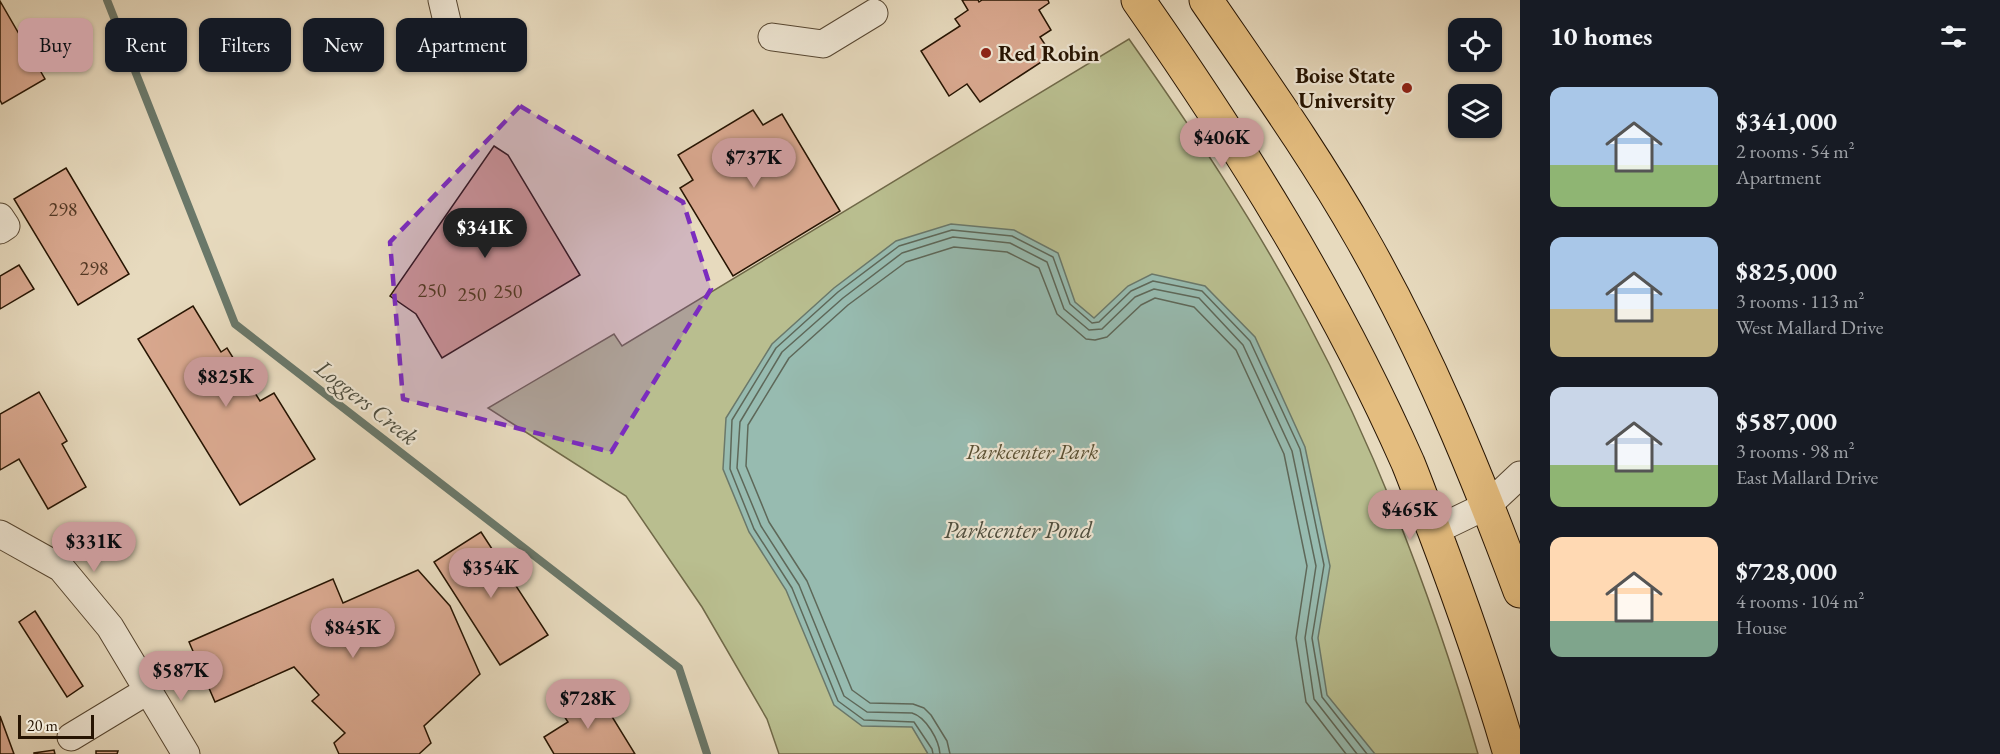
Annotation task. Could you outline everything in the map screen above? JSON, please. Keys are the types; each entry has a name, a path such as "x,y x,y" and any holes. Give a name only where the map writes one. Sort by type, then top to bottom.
{"main road":[{"path":"1138,0 1212,106 1253,171 1291,233 1337,317 1408,464 1489,683 1510,754"},
{"path":"1206,0 1310,152 1363,240 1439,389 1488,505 1520,591"}],"street":[{"path":"442,0 446,18"},
{"path":"772,37 824,44 874,14"},
{"path":"0,217 6,226 0,230"},
{"path":"1434,531 1488,505 1520,475"},
{"path":"1488,505 1520,505"},
{"path":"0,534 61,568 110,627 186,754"},
{"path":"71,737 142,682"}],"highlighted area":[{"path":"520,106 683,202 711,289 611,452 403,399 390,242"}],"green space":[{"name":"Parkcenter Pond","path":"1129,39 1244,211 1333,371 1381,478 1424,587 1478,754 779,754 767,719 702,607 626,496 488,408 614,334 622,346"}],"water":[{"name":"Parkcenter Pond","path":"951,224 1014,230 1058,253 1075,302 1094,318 1128,286 1152,274 1205,286 1255,337 1305,447 1330,566 1318,638 1327,695 1375,754 928,754 912,727 862,726 834,705 786,590 749,532 723,469 726,418 772,344 834,288 896,241"}],"building":[{"name":"Red Robin","path":"962,0 978,0 979,2 982,0 1048,0 1049,3 1039,10 1051,30 1040,37 1052,55 980,102 967,84 949,96 921,51 960,26 955,19 968,10"},
{"path":"0,1 18,32 18,72 41,72 45,79 2,104 0,100"},
{"path":"753,110 763,125 782,114 840,211 733,276 680,188 693,180 678,155"},
{"path":"494,146 508,155 580,275 442,358 416,314 390,296"},
{"path":"66,168 129,274 78,305 14,199"},
{"path":"19,265 34,289 0,309 0,276"},
{"path":"193,306 221,352 227,348 260,401 274,393 315,459 240,505 138,339"},
{"path":"39,392 67,441 62,444 86,487 48,509 19,459 0,470 0,414"},
{"path":"481,532 548,635 500,665 434,562"},
{"path":"418,570 450,606 480,674 424,726 431,743 419,754 339,754 334,743 345,733 312,701 319,695 294,667 215,702 189,642 333,579 343,603"},
{"path":"35,611 83,686 67,697 19,622"},
{"path":"595,689 635,754 554,754 544,737 568,722 560,710"},
{"path":"0,716 14,754 0,754"},
{"path":"54,750 55,754 34,754 34,753"},
{"path":"96,751 118,751 117,754 96,754"}],"waterway":[{"name":"Loggers Creek","path":"107,0 235,324 679,668 707,754"}],"place":[{"name":"Red Robin","path":"986,53"},
{"name":"Boise State University","path":"1407,88"}],"park label":[{"name":"Parkcenter Park","path":"1032,451"}]}
